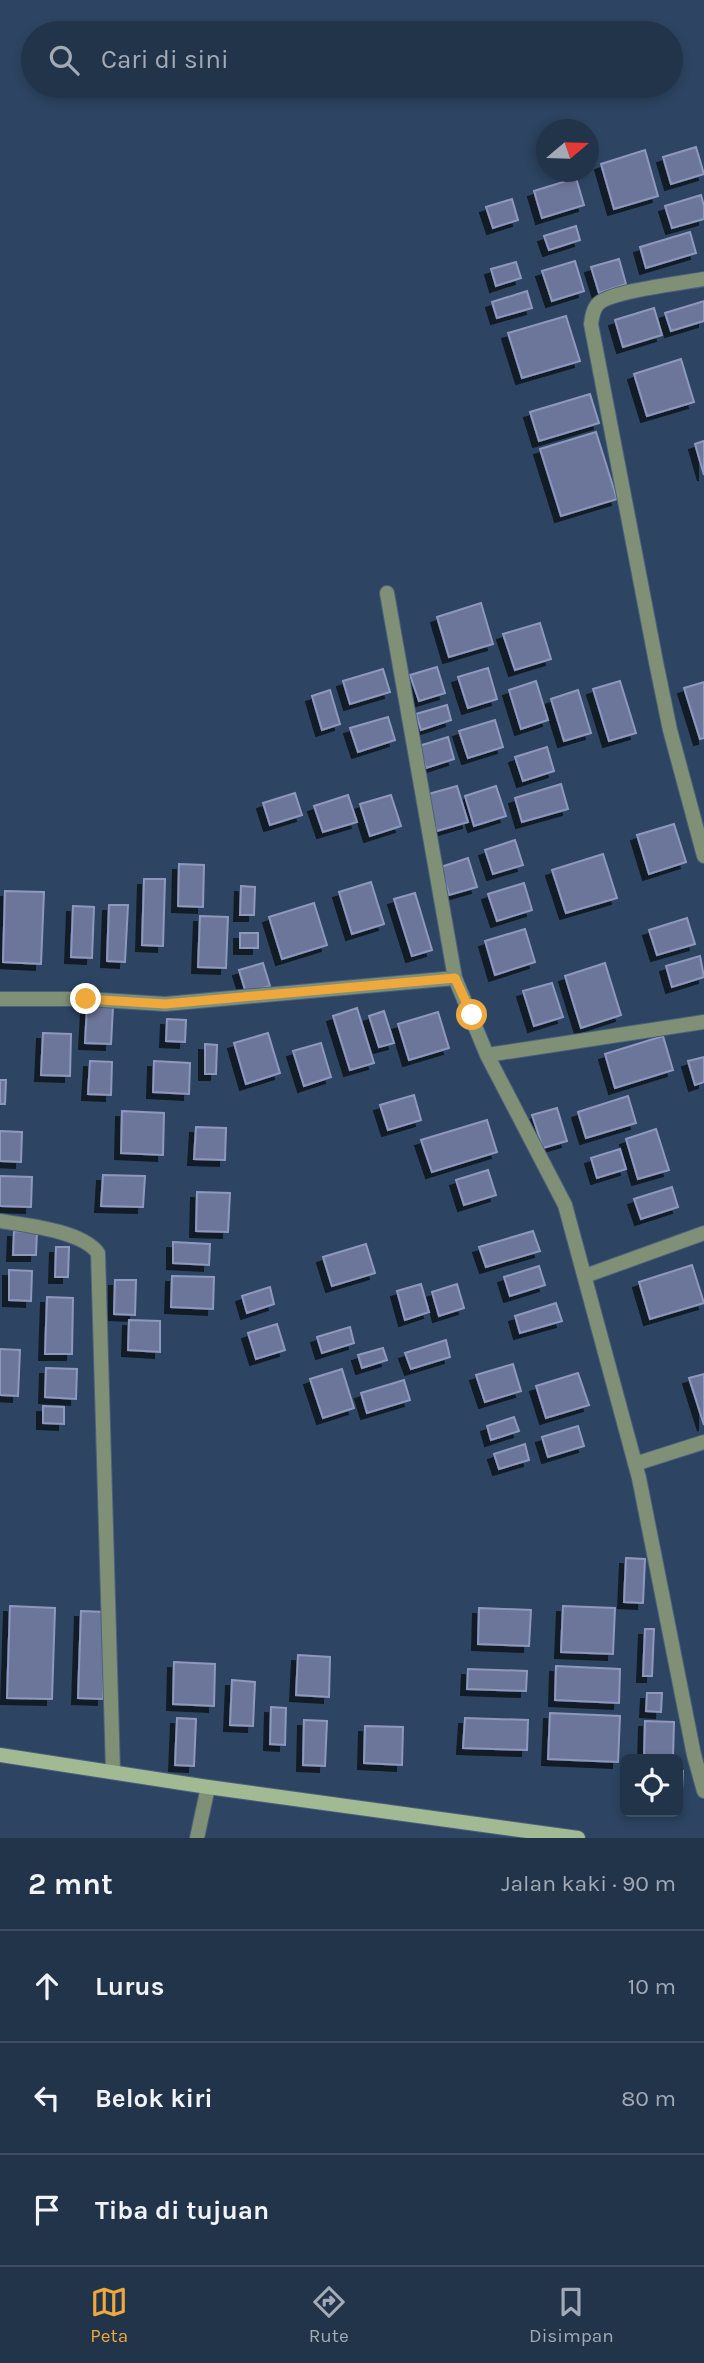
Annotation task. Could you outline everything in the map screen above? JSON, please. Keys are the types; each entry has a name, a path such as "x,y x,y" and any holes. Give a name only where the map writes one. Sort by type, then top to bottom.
{"main road":[{"path":"0,1755 208,1787 578,1838"}],"street":[{"path":"704,279 613,296 598,303 593,311 591,324 670,730 704,856"},
{"path":"387,593 455,978 487,1055 565,1205 635,1464 694,1755 704,1791"},
{"path":"0,999 86,999 165,1004 455,978"},
{"path":"487,1055 704,1022"},
{"path":"0,1221 44,1228 93,1245 98,1253 113,1771"},
{"path":"585,1276 704,1233"},
{"path":"635,1464 704,1442"},
{"path":"198,1832 208,1787"}],"building":[{"path":"696,147 704,174 671,184 663,157"},
{"path":"645,150 658,196 614,209 601,164"},
{"path":"563,182 577,182 584,205 542,218 534,191"},
{"path":"701,195 704,219 672,228 665,206"},
{"path":"512,199 518,220 493,228 486,207"},
{"path":"576,226 580,240 549,250 544,236"},
{"path":"690,232 696,253 646,268 640,247"},
{"path":"619,259 626,284 599,293 591,267"},
{"path":"575,261 584,291 552,301 542,271"},
{"path":"516,262 521,278 496,286 491,269"},
{"path":"527,291 532,308 497,318 492,302"},
{"path":"704,301 704,321 671,331 665,313"},
{"path":"654,308 662,335 623,347 615,320"},
{"path":"566,316 580,361 522,378 508,333"},
{"path":"681,359 694,402 647,416 634,374"},
{"path":"590,394 599,423 539,441 530,412"},
{"path":"596,432 617,499 561,516 540,449"},
{"path":"704,441 704,475 695,444"},
{"path":"481,603 493,644 449,657 437,617"},
{"path":"540,623 551,659 515,670 503,634"},
{"path":"437,667 445,693 419,701 410,675"},
{"path":"488,668 497,699 468,708 458,677"},
{"path":"383,669 390,692 350,704 343,681"},
{"path":"536,681 548,720 521,729 509,690"},
{"path":"620,681 636,733 609,741 593,689"},
{"path":"704,682 704,738 700,739 684,688"},
{"path":"330,690 340,724 322,730 312,696"},
{"path":"578,690 591,733 564,741 551,699"},
{"path":"447,705 451,720 421,730 416,714"},
{"path":"388,717 395,740 358,752 350,728"},
{"path":"495,720 503,747 468,758 459,731"},
{"path":"448,737 454,759 426,768 419,746"},
{"path":"547,747 554,771 523,781 515,757"},
{"path":"561,784 568,809 522,822 515,798"},
{"path":"457,786 468,822 437,831 425,795"},
{"path":"496,786 506,816 474,826 465,796"},
{"path":"295,793 302,815 270,825 263,803"},
{"path":"348,795 357,822 323,832 314,806"},
{"path":"391,795 401,826 370,836 360,804"},
{"path":"674,824 686,862 649,874 637,835"},
{"path":"515,840 523,865 493,874 485,850"},
{"path":"603,854 617,898 566,913 552,870"},
{"path":"468,858 477,887 449,895 441,867"},
{"path":"179,864 204,865 203,907 178,906"},
{"path":"144,879 165,879 163,946 142,945"},
{"path":"371,882 384,924 352,934 339,892"},
{"path":"524,883 532,910 497,921 488,894"},
{"path":"241,886 255,887 254,915 240,915"},
{"path":"5,891 44,892 41,964 3,962"},
{"path":"415,893 432,950 412,956 394,899"},
{"path":"314,903 327,945 282,959 269,917"},
{"path":"109,905 128,905 125,962 107,961"},
{"path":"73,906 94,907 92,958 71,957"},
{"path":"200,916 228,917 226,968 198,967"},
{"path":"687,918 695,944 657,955 649,930"},
{"path":"525,929 535,962 495,975 485,941"},
{"path":"240,933 258,933 258,948 240,948"},
{"path":"700,956 704,977 672,987 666,966"},
{"path":"263,963 270,986 246,993 239,970"},
{"path":"605,963 621,1015 581,1028 565,976"},
{"path":"552,983 563,1017 534,1026 523,991"},
{"path":"87,1007 113,1007 111,1044 85,1043"},
{"path":"357,1008 374,1063 350,1070 333,1016"},
{"path":"384,1011 394,1043 379,1047 369,1016"},
{"path":"438,1012 449,1048 409,1060 398,1024"},
{"path":"167,1019 186,1020 185,1042 166,1041"},
{"path":"43,1033 71,1034 70,1076 41,1075"},
{"path":"268,1033 280,1073 246,1084 234,1043"},
{"path":"663,1036 673,1070 615,1088 605,1054"},
{"path":"321,1043 331,1077 304,1086 293,1051"},
{"path":"205,1044 217,1045 216,1074 205,1074"},
{"path":"704,1057 704,1082 695,1085 688,1061"},
{"path":"90,1061 112,1062 111,1095 88,1094"},
{"path":"154,1061 190,1063 189,1094 153,1092"},
{"path":"0,1080 6,1080 5,1104 0,1104"},
{"path":"414,1095 421,1120 388,1130 380,1105"},
{"path":"628,1096 636,1123 586,1138 578,1112"},
{"path":"557,1108 567,1141 543,1148 532,1115"},
{"path":"122,1111 164,1113 163,1155 121,1153"},
{"path":"487,1120 497,1152 432,1172 421,1140"},
{"path":"196,1127 226,1128 225,1160 194,1159"},
{"path":"656,1129 669,1170 638,1179 626,1139"},
{"path":"0,1131 22,1132 21,1162 0,1161"},
{"path":"620,1149 626,1169 597,1178 591,1158"},
{"path":"488,1170 496,1195 464,1205 456,1180"},
{"path":"103,1175 145,1176 143,1207 101,1206"},
{"path":"0,1176 32,1177 31,1207 0,1206"},
{"path":"672,1187 678,1207 641,1219 634,1199"},
{"path":"197,1192 230,1193 228,1232 196,1231"},
{"path":"14,1231 37,1232 36,1255 13,1255"},
{"path":"533,1231 540,1251 486,1267 479,1247"},
{"path":"173,1242 210,1244 209,1265 173,1263"},
{"path":"366,1244 375,1273 332,1286 323,1257"},
{"path":"56,1247 69,1247 68,1277 55,1277"},
{"path":"692,1265 704,1303 650,1319 639,1282"},
{"path":"539,1266 545,1285 510,1296 504,1277"},
{"path":"9,1270 32,1271 31,1301 9,1300"},
{"path":"172,1276 214,1277 213,1309 171,1307"},
{"path":"115,1280 136,1280 135,1315 114,1314"},
{"path":"421,1284 429,1312 405,1320 397,1291"},
{"path":"457,1284 464,1308 439,1316 432,1292"},
{"path":"270,1287 274,1304 247,1313 242,1296"},
{"path":"47,1297 73,1298 72,1354 45,1354"},
{"path":"556,1303 562,1321 520,1333 515,1316"},
{"path":"129,1320 160,1321 160,1352 128,1350"},
{"path":"277,1324 285,1350 256,1359 248,1333"},
{"path":"350,1327 354,1343 322,1353 317,1337"},
{"path":"446,1340 450,1357 411,1369 405,1353"},
{"path":"383,1348 387,1360 362,1368 358,1355"},
{"path":"0,1349 20,1350 18,1396 0,1395"},
{"path":"513,1364 521,1391 485,1402 476,1375"},
{"path":"46,1368 77,1369 76,1399 45,1397"},
{"path":"342,1369 354,1408 323,1418 310,1379"},
{"path":"578,1373 589,1405 546,1418 536,1386"},
{"path":"704,1374 704,1425 689,1378"},
{"path":"404,1380 410,1400 367,1413 361,1393"},
{"path":"43,1406 64,1407 64,1424 43,1423"},
{"path":"514,1417 519,1431 491,1440 487,1426"},
{"path":"578,1426 584,1446 548,1457 542,1437"},
{"path":"525,1444 529,1460 499,1469 494,1454"},
{"path":"626,1558 645,1559 643,1603 624,1602"},
{"path":"10,1606 55,1608 52,1699 7,1698"},
{"path":"563,1606 615,1608 613,1654 561,1652"},
{"path":"479,1608 531,1610 529,1646 478,1644"},
{"path":"81,1611 106,1612 103,1699 78,1698"},
{"path":"645,1629 654,1629 652,1676 643,1676"},
{"path":"298,1655 330,1657 329,1697 296,1695"},
{"path":"174,1662 215,1664 214,1706 173,1704"},
{"path":"556,1666 620,1669 619,1703 555,1700"},
{"path":"468,1669 527,1671 526,1691 467,1689"},
{"path":"232,1680 255,1682 253,1726 230,1725"},
{"path":"647,1693 662,1693 661,1712 646,1711"},
{"path":"271,1707 286,1708 285,1745 270,1744"},
{"path":"550,1713 620,1716 618,1762 548,1759"},
{"path":"177,1718 196,1719 194,1766 175,1765"},
{"path":"465,1718 528,1720 527,1750 463,1748"},
{"path":"304,1720 327,1721 325,1766 303,1765"},
{"path":"645,1721 674,1722 673,1754 644,1754"},
{"path":"365,1726 403,1727 402,1765 364,1763"}],"route":[{"path":"86,999 165,1004 455,978 472,1015"}]}
